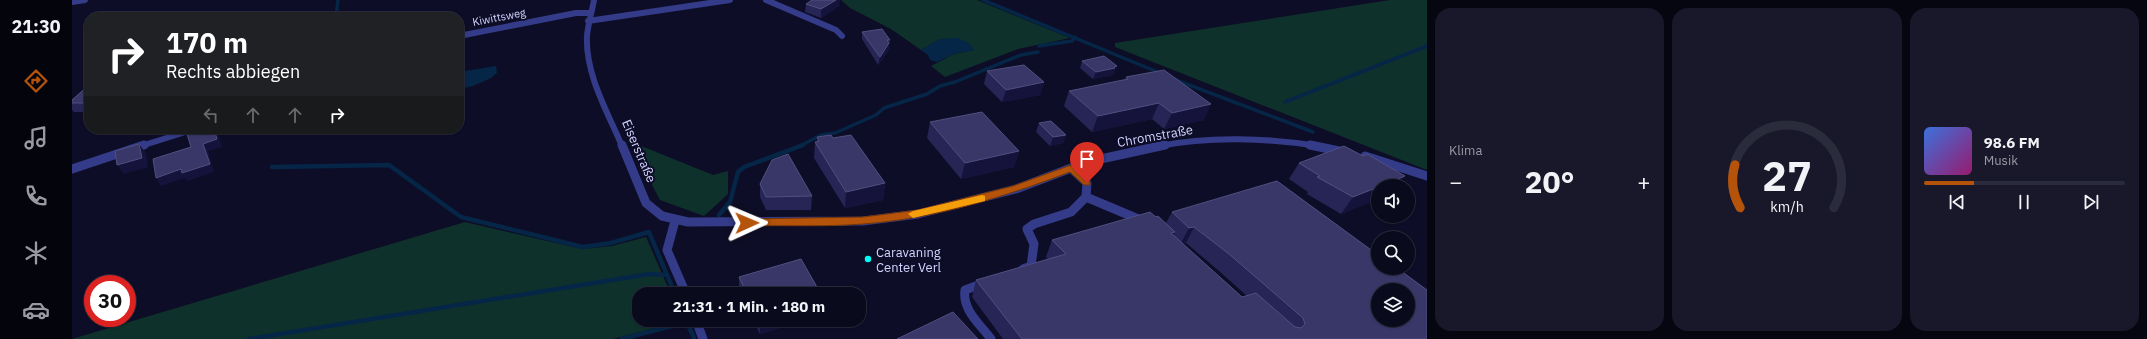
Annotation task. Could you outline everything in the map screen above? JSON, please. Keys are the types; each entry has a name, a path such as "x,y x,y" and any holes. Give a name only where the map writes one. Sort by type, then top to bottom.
{"street":[{"path":"72,2 84,0"},
{"name":"Eiserstraße","path":"594,0 588,21 588,54 594,79 646,203 662,216 676,220"},
{"path":"588,21 730,0"},
{"path":"766,0 836,30 842,36"},
{"name":"Kiwittsweg","path":"464,35 576,14 590,13"},
{"path":"72,169 180,134"},
{"name":"Chromstraße","path":"676,220 703,223 863,221 918,214 1016,189 1088,162 1181,142 1259,140 1316,146 1368,156 1427,176"},
{"path":"1011,273 1031,266 1034,244 1027,229 1034,224 1071,212 1086,197 1087,183 1071,168"},
{"path":"1086,197 1152,226"},
{"path":"676,220 667,250 683,287"},
{"path":"990,281 965,290 963,296 966,305 992,339"},
{"path":"699,327 703,339"}],"green space":[{"path":"841,0 977,0 1070,38 1018,49 945,77 931,66 954,54 974,50 940,39 921,50 891,29 850,8"},
{"path":"1390,0 1427,0 1427,170 1115,47 1115,43"},
{"path":"629,141 713,175 728,171 728,194 704,216 660,200"},
{"path":"465,222 582,249 612,246 646,237 668,287 632,287 632,327 659,327 613,339 72,339 112,327 136,327 136,320"}],"water":[{"path":"958,38 969,43 974,50 954,54 937,62 930,60 928,55 921,50 940,39"},
{"path":"496,66 497,73 491,78 473,86 464,88 464,71"}],"building":[{"path":"812,0 836,0 821,9 806,4"},
{"path":"882,29 890,40 887,40 889,43 880,57 862,32"},
{"path":"1104,56 1117,66 1114,67 1115,68 1096,72 1082,61"},
{"path":"1024,65 1044,82 1006,90 987,71"},
{"path":"1164,70 1211,104 1172,113 1159,103 1098,116 1069,91 1128,79 1126,77"},
{"path":"84,89 84,103 72,103 72,100"},
{"path":"982,112 1019,151 965,163 930,122"},
{"path":"1051,121 1066,135 1053,137 1039,123"},
{"path":"187,134 216,134 217,139 203,144 210,164 182,173 181,169 156,178 153,159 191,147"},
{"path":"831,135 833,138 851,135 885,183 846,192 815,142 819,141 817,137"},
{"path":"139,144 142,158 117,165 115,151"},
{"path":"1344,146 1363,156 1367,154 1405,176 1398,179 1371,179 1371,190 1353,197 1317,177 1320,176 1299,163"},
{"path":"788,154 812,196 766,197 760,184 772,160"},
{"path":"1277,181 1371,250 1371,275 1407,275 1427,290 1427,339 1022,339 976,280 1066,254 1052,240 1150,212 1156,217 1158,216 1175,232 1171,233 1242,297 1256,293 1295,327 1301,328 1305,324 1303,318 1229,254 1194,227 1189,228 1172,212"},
{"path":"801,259 817,287 744,287 739,277"},
{"path":"953,312 978,339 897,339"}],"waterway":[{"path":"337,12 338,0"},
{"path":"983,0 1074,38"},
{"path":"1039,46 1072,41 1074,38"},
{"path":"1074,38 1160,73"},
{"path":"1285,102 1427,46"},
{"path":"800,146 821,135 835,133 876,115 884,108 927,94 940,86 955,82 1021,55 1038,52"},
{"path":"1176,80 1313,132"},
{"path":"719,215 730,202 738,172 744,167 803,145"},
{"path":"272,167 389,165 461,217 583,247 611,243 649,232 672,287"},
{"path":"249,339 649,274 667,275"},
{"path":"622,339 668,327"},
{"path":"689,327 694,338"}],"slow traffic":[{"path":"913,214 959,205 982,198"}],"place":[{"name":"Caravaning Center Verl","path":"868,259"}],"route":[{"path":"747,223 863,221 918,214 959,205 1016,189 1071,168 1087,183"}]}
